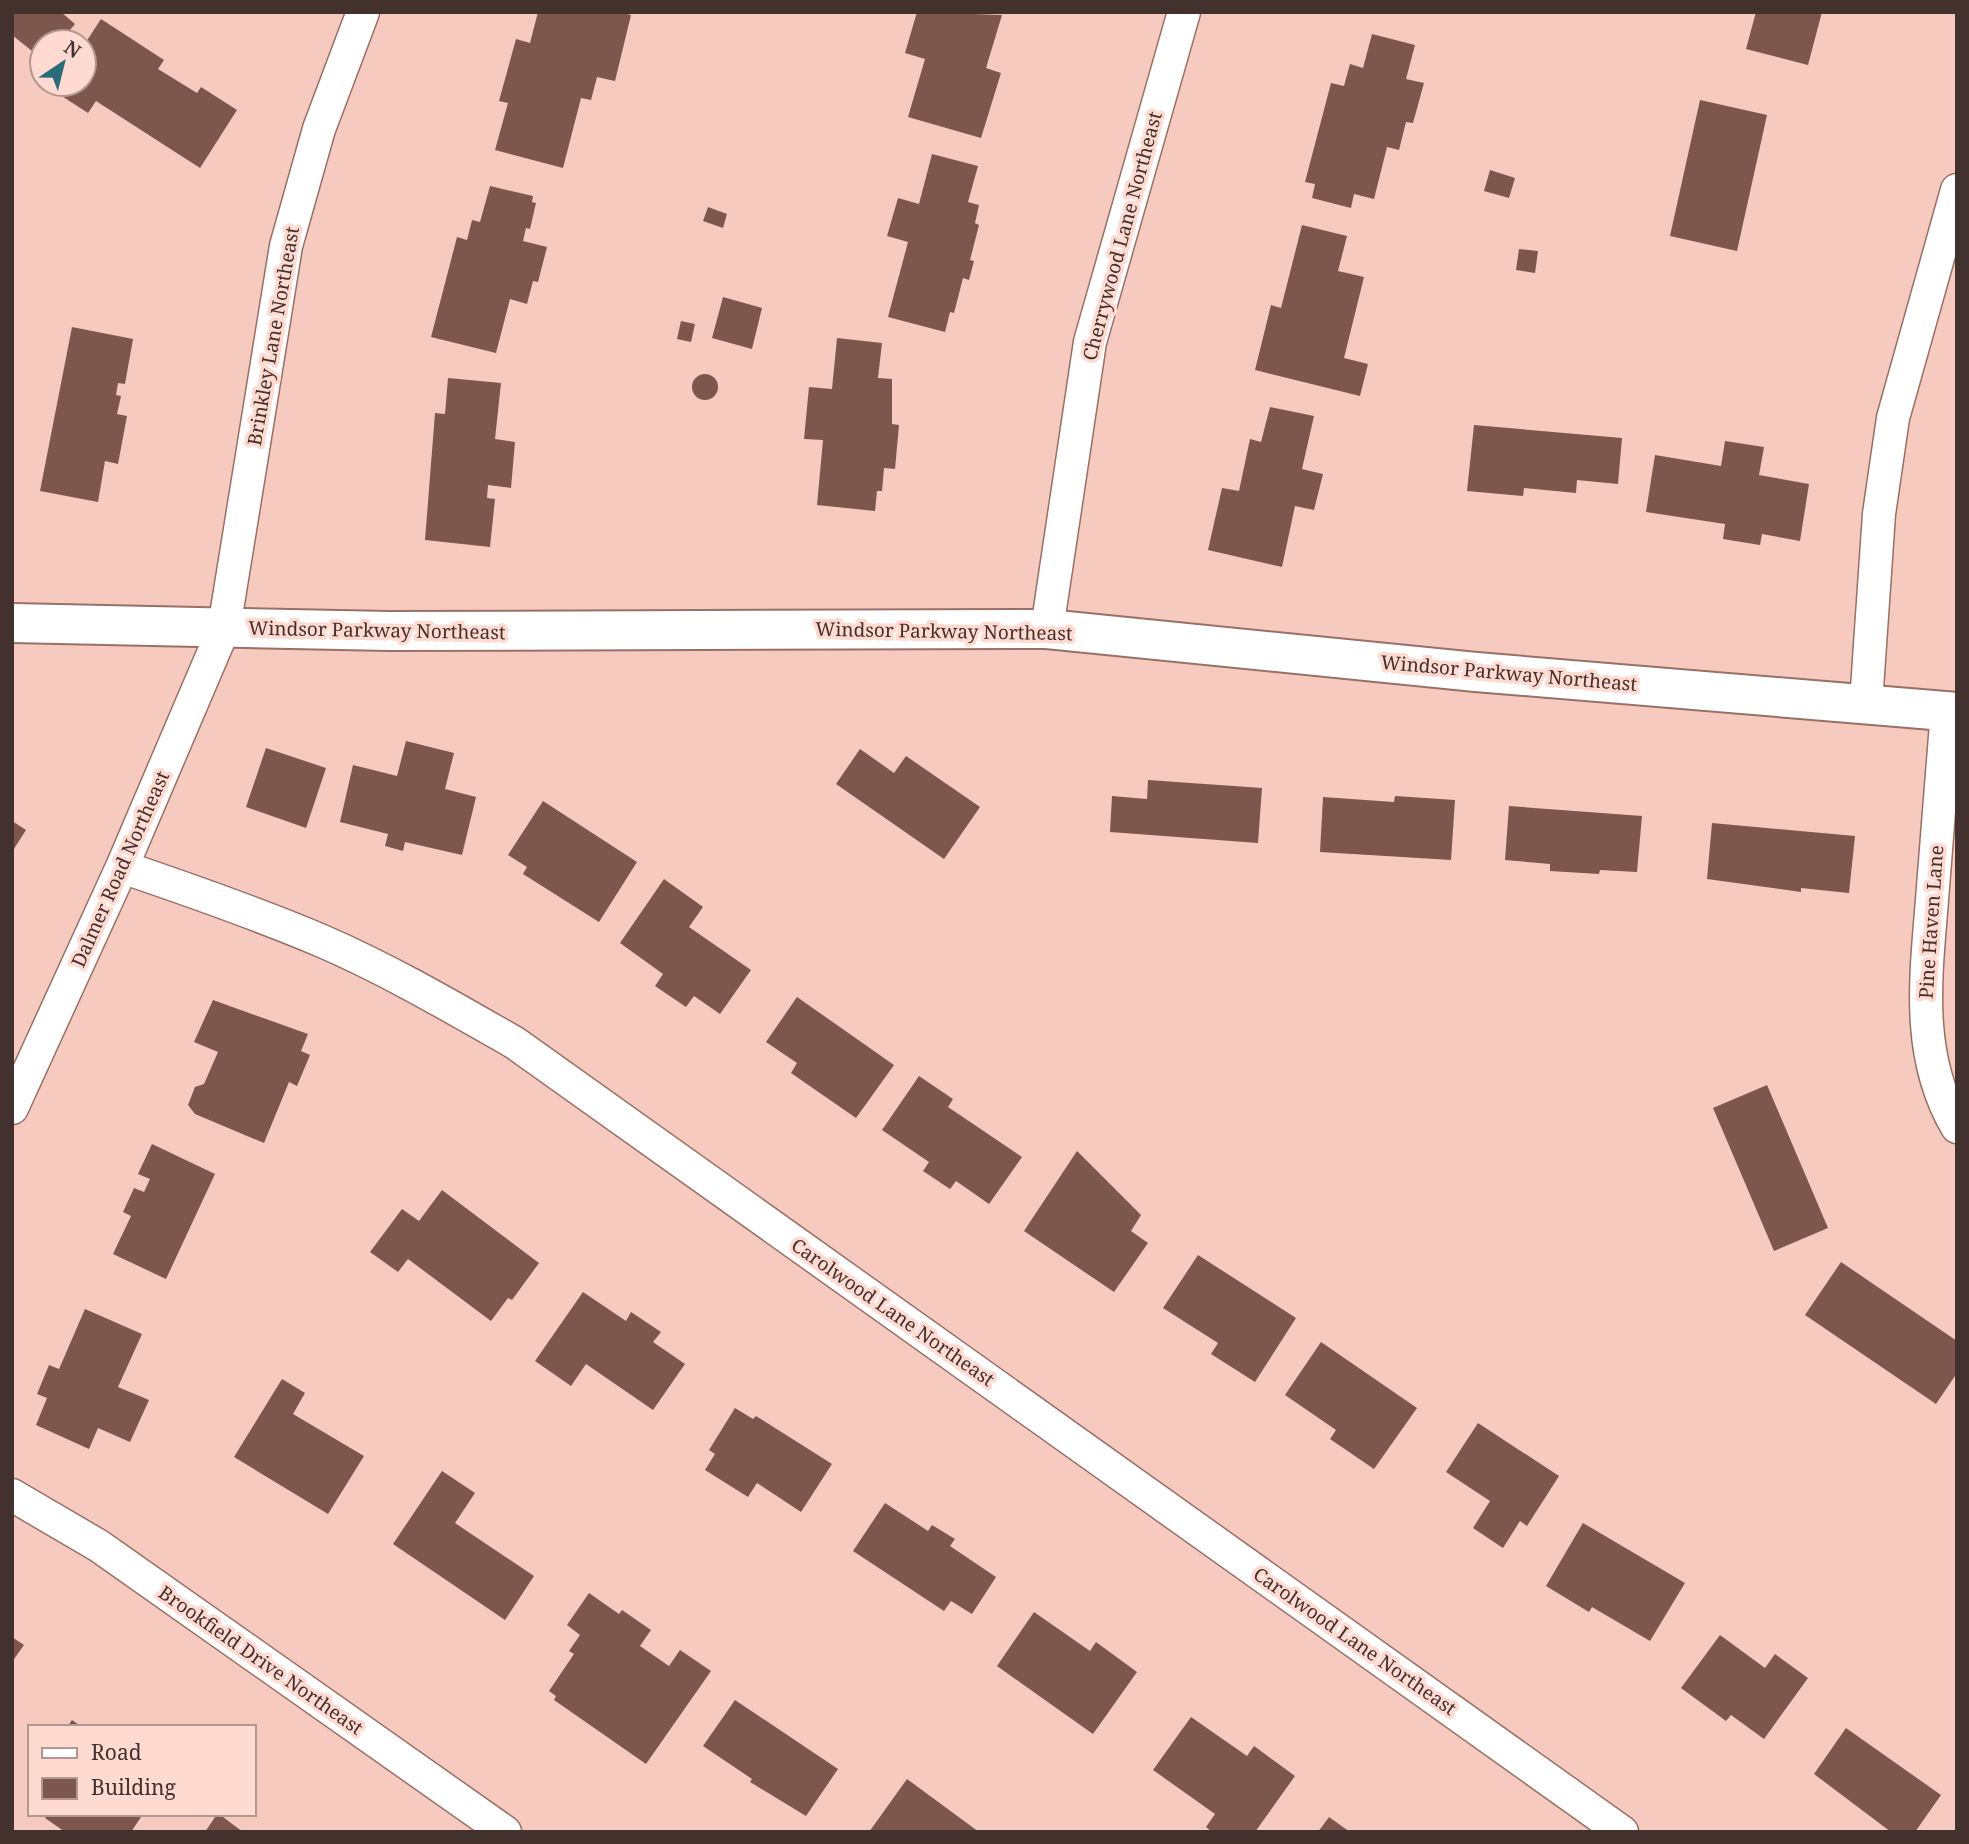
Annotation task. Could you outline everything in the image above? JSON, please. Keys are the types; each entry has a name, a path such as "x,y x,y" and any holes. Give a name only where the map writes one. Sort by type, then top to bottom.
{"street":[{"name":"Cherrywood Lane Northeast","path":"1047,629 1090,342 1184,12"},
{"name":"Brinkley Lane Northeast","path":"224,628 286,246 318,130 360,13"},
{"path":"1866,703 1878,514 1893,418 1957,190"},
{"name":"Windsor Parkway Northeast","path":"12,622 389,632 1047,629 1476,672 1952,711"},
{"name":"Dalmer Road Northeast","path":"12,1108 122,867 224,628"},
{"name":"Pine Haven Lane","path":"1952,711 1924,1012 1931,1066 1944,1106 1957,1127"},
{"name":"Carolwood Lane Northeast","path":"122,867 225,902 324,942 421,990 515,1043 1622,1832"},
{"name":"Brookfield Drive Northeast","path":"12,1495 99,1546 506,1832"}],"building":[{"path":"12,12 61,12 75,24 72,28 28,28 28,48 12,35"},
{"path":"538,12 620,12 631,15 615,81 597,77 591,100 581,98 563,168 495,150 508,103 499,101 516,39 530,43"},
{"path":"917,12 1002,15 986,68 1001,73 981,138 908,117 925,59 905,53"},
{"path":"1756,12 1822,12 1808,65 1746,49"},
{"path":"101,19 164,60 158,69 197,93 201,87 237,110 200,168 96,101 88,113 65,98 98,98 98,28 95,28"},
{"path":"1372,34 1415,45 1406,79 1424,83 1413,123 1406,122 1399,150 1387,147 1374,199 1354,194 1351,208 1312,198 1315,184 1305,182 1331,83 1344,86 1350,64 1363,68"},
{"path":"1700,100 1767,115 1737,251 1670,236"},
{"path":"932,154 978,166 968,202 979,205 975,223 979,225 970,260 974,261 969,280 963,278 954,313 950,312 945,332 888,317 908,242 887,236 898,198 919,204"},
{"path":"1490,170 1515,178 1509,198 1484,191"},
{"path":"490,186 533,196 532,202 536,203 530,229 526,228 523,241 547,247 538,282 533,281 527,304 510,299 496,353 431,337 457,237 467,240 472,220 480,222"},
{"path":"708,207 727,214 723,228 703,221"},
{"path":"1302,225 1347,236 1338,271 1364,277 1344,358 1368,364 1360,396 1255,370 1271,305 1281,308"},
{"path":"1519,249 1538,251 1535,273 1516,270"},
{"path":"723,297 762,308 752,349 712,338"},
{"path":"681,321 695,324 691,342 677,339"},
{"path":"72,327 133,339 125,384 118,383 116,395 121,396 117,414 127,416 118,464 105,461 98,502 40,491"},
{"path":"837,338 882,343 878,378 892,379 892,424 899,425 895,469 884,468 882,491 877,491 875,511 817,505 823,440 804,439 809,387 832,389"},
{"path":"705,374 714,378 718,387 714,396 705,400 696,396 692,387 696,378"},
{"path":"448,378 501,383 495,439 515,442 511,488 488,485 487,498 495,499 490,547 425,540 435,413 445,414"},
{"path":"1270,407 1314,416 1302,469 1323,474 1314,510 1295,506 1282,567 1208,550 1222,488 1239,491 1250,439 1261,442"},
{"path":"1474,425 1622,438 1618,484 1577,480 1576,493 1524,488 1523,496 1467,491"},
{"path":"1725,441 1764,447 1759,475 1809,484 1800,541 1762,534 1760,545 1723,539 1725,524 1646,512 1655,455 1721,466"},
{"path":"406,741 454,753 445,789 476,797 462,855 405,842 403,851 385,846 388,834 340,822 353,765 397,776"},
{"path":"266,748 326,768 306,828 246,807"},
{"path":"860,749 894,773 906,756 980,807 944,859 836,784"},
{"path":"1148,780 1262,788 1258,843 1110,832 1112,796 1147,799"},
{"path":"1395,796 1455,800 1451,860 1320,852 1323,797 1394,802"},
{"path":"543,801 637,862 599,922 523,874 527,867 508,855"},
{"path":"1509,806 1642,816 1637,872 1600,870 1599,874 1550,871 1550,864 1505,860"},
{"path":"12,821 26,830 12,852"},
{"path":"1712,823 1855,836 1849,893 1801,888 1801,892 1707,879"},
{"path":"664,879 703,907 689,927 751,970 720,1014 694,996 686,1007 655,986 663,974 620,943"},
{"path":"797,997 894,1065 856,1118 791,1073 797,1063 766,1042"},
{"path":"213,1000 308,1034 301,1051 310,1055 297,1086 289,1082 264,1143 195,1114 188,1105 195,1087 204,1084 218,1052 194,1042"},
{"path":"919,1076 953,1099 948,1107 1022,1157 989,1204 956,1181 950,1189 923,1171 929,1162 882,1130"},
{"path":"1767,1085 1828,1228 1774,1251 1713,1108"},
{"path":"152,1144 215,1174 166,1279 113,1254 131,1216 123,1212 134,1188 144,1192 150,1179 138,1174"},
{"path":"1077,1151 1141,1215 1131,1231 1148,1243 1114,1292 1024,1231"},
{"path":"442,1190 539,1263 512,1300 508,1298 491,1321 408,1259 398,1272 370,1252 402,1209 419,1221"},
{"path":"1198,1255 1296,1318 1255,1382 1211,1354 1218,1343 1163,1308"},
{"path":"1841,1262 1957,1341 1957,1373 1936,1404 1805,1315"},
{"path":"583,1292 626,1321 631,1312 661,1332 653,1342 685,1364 653,1410 586,1364 571,1386 535,1361"},
{"path":"85,1309 142,1334 118,1387 149,1400 130,1442 98,1428 89,1449 36,1425 47,1398 37,1394 49,1365 59,1369"},
{"path":"1321,1342 1417,1408 1374,1469 1330,1439 1336,1430 1285,1395"},
{"path":"282,1379 305,1393 293,1414 364,1456 328,1514 234,1457"},
{"path":"735,1408 753,1419 756,1416 832,1464 801,1512 757,1483 748,1497 705,1470 715,1454 709,1450"},
{"path":"1478,1423 1559,1476 1527,1526 1520,1521 1503,1548 1473,1528 1490,1501 1446,1472"},
{"path":"442,1471 475,1493 455,1523 534,1576 505,1620 393,1544"},
{"path":"885,1503 928,1531 932,1525 955,1539 950,1546 996,1577 972,1614 951,1601 944,1611 853,1551"},
{"path":"1583,1523 1685,1583 1650,1641 1592,1607 1589,1612 1546,1586"},
{"path":"589,1593 619,1614 622,1610 651,1630 640,1646 669,1666 680,1650 711,1671 646,1764 554,1700 556,1696 549,1691 574,1654 569,1651 580,1635 567,1625"},
{"path":"1034,1612 1090,1651 1096,1642 1137,1672 1093,1734 997,1666"},
{"path":"1720,1635 1765,1668 1775,1654 1808,1678 1764,1739 1731,1715 1726,1721 1681,1688"},
{"path":"12,1637 24,1645 12,1662"},
{"path":"735,1700 838,1769 806,1816 750,1782 752,1779 703,1746"},
{"path":"1191,1717 1247,1756 1254,1746 1295,1776 1255,1832 1212,1832 1206,1827 1215,1814 1153,1770"},
{"path":"1846,1728 1941,1795 1915,1832 1891,1832 1814,1774"},
{"path":"907,1779 979,1832 869,1832"},
{"path":"142,1816 131,1832 65,1832 45,1818"},
{"path":"216,1816 222,1816 243,1832 205,1832"},
{"path":"1329,1817 1350,1832 1318,1832"}]}
